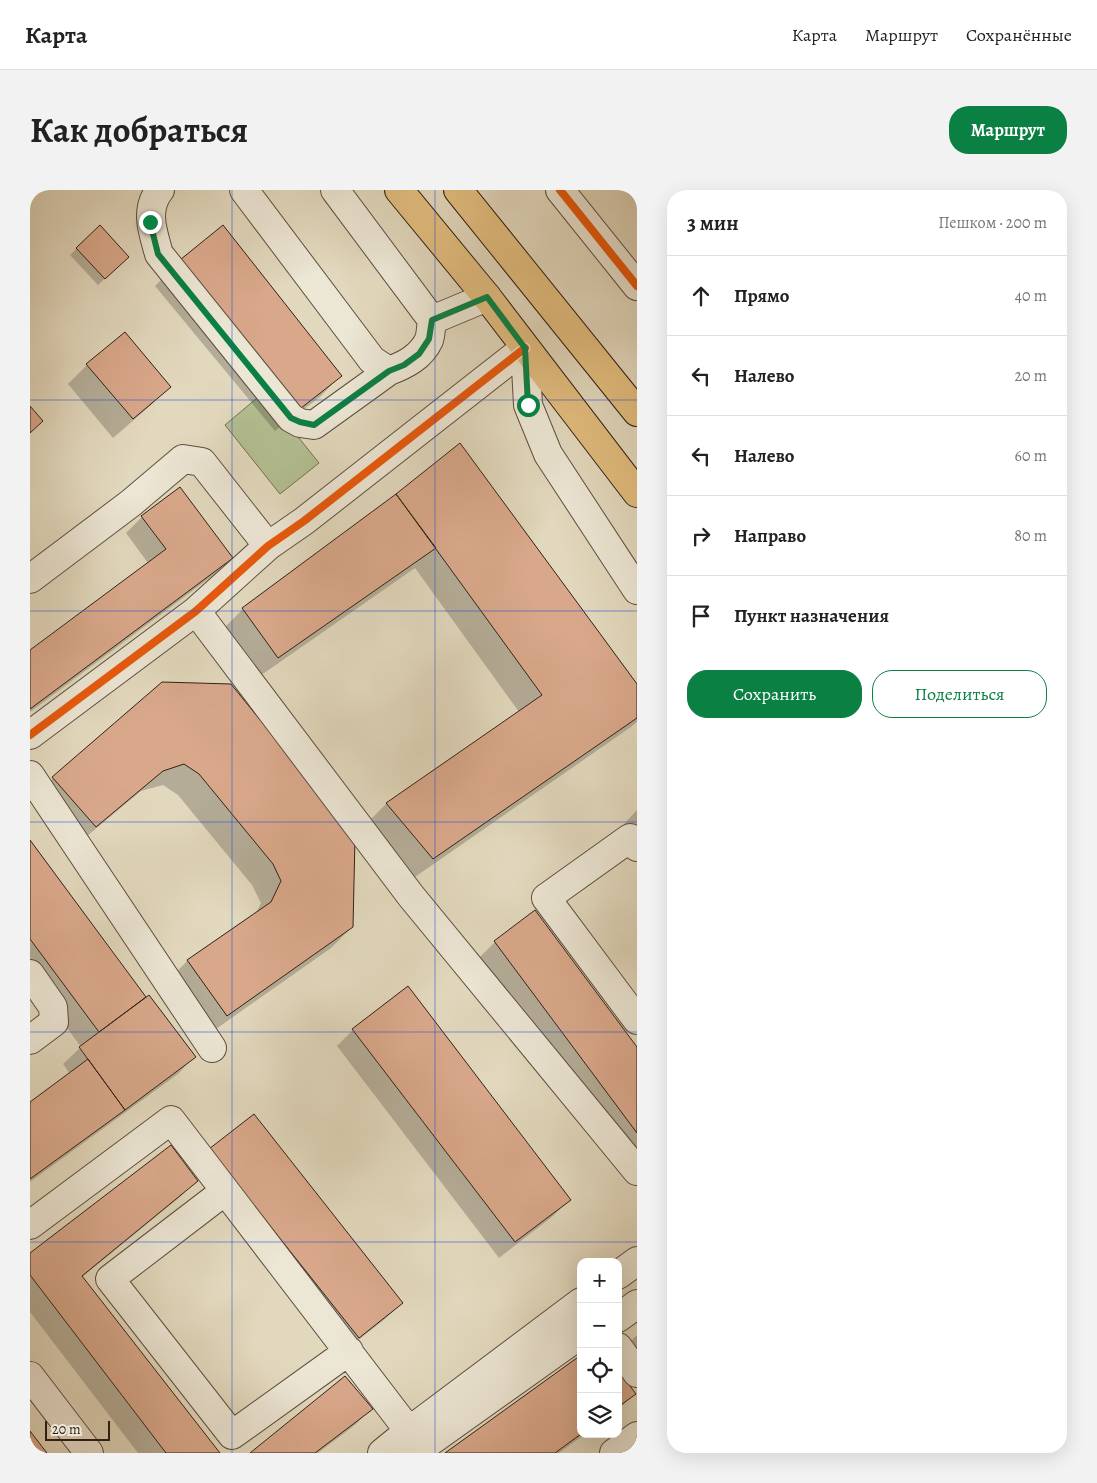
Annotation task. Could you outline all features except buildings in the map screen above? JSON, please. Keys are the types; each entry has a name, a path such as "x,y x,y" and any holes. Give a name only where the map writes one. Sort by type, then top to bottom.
{"main road":[{"path":"398,190 487,297 637,493"},
{"path":"458,190 637,412"}],"street":[{"path":"160,190 156,194 151,208 150,222 158,254 291,418 314,425 389,371 404,365 419,354 429,339 432,320 335,190"},
{"path":"244,190 372,360 389,371"},
{"path":"560,190 637,286"},
{"path":"432,320 487,297"},
{"path":"30,735 196,610 268,546 304,521 525,348"},
{"path":"525,348 528,405 548,454 637,590"},
{"path":"30,579 131,503 182,459 202,462 268,546"},
{"path":"196,610 411,896 637,1171"},
{"path":"30,776 212,1048"},
{"path":"637,847 630,838 546,898 637,1020"},
{"path":"30,974 53,1006 54,1022 30,1040"},
{"path":"30,1225 171,1120 349,1351 411,1442"},
{"path":"225,1191 110,1279 232,1435 349,1351"},
{"path":"622,1271 637,1261"},
{"path":"411,1442 580,1303"},
{"path":"622,1315 637,1304"},
{"path":"382,1453 411,1442 577,1337"},
{"path":"619,1348 637,1373"},
{"path":"30,1376 90,1453"},
{"path":"614,1453 637,1436"}],"green space":[{"path":"263,393 319,463 280,494 225,425"}],"cycle path":[{"path":"560,190 637,286"},
{"path":"30,735 196,611 268,546 304,521 525,348"}],"route":[{"path":"150,222 158,254 291,418 314,425 389,371 404,365 419,354 429,339 432,320 487,297 525,348 528,405"}]}
